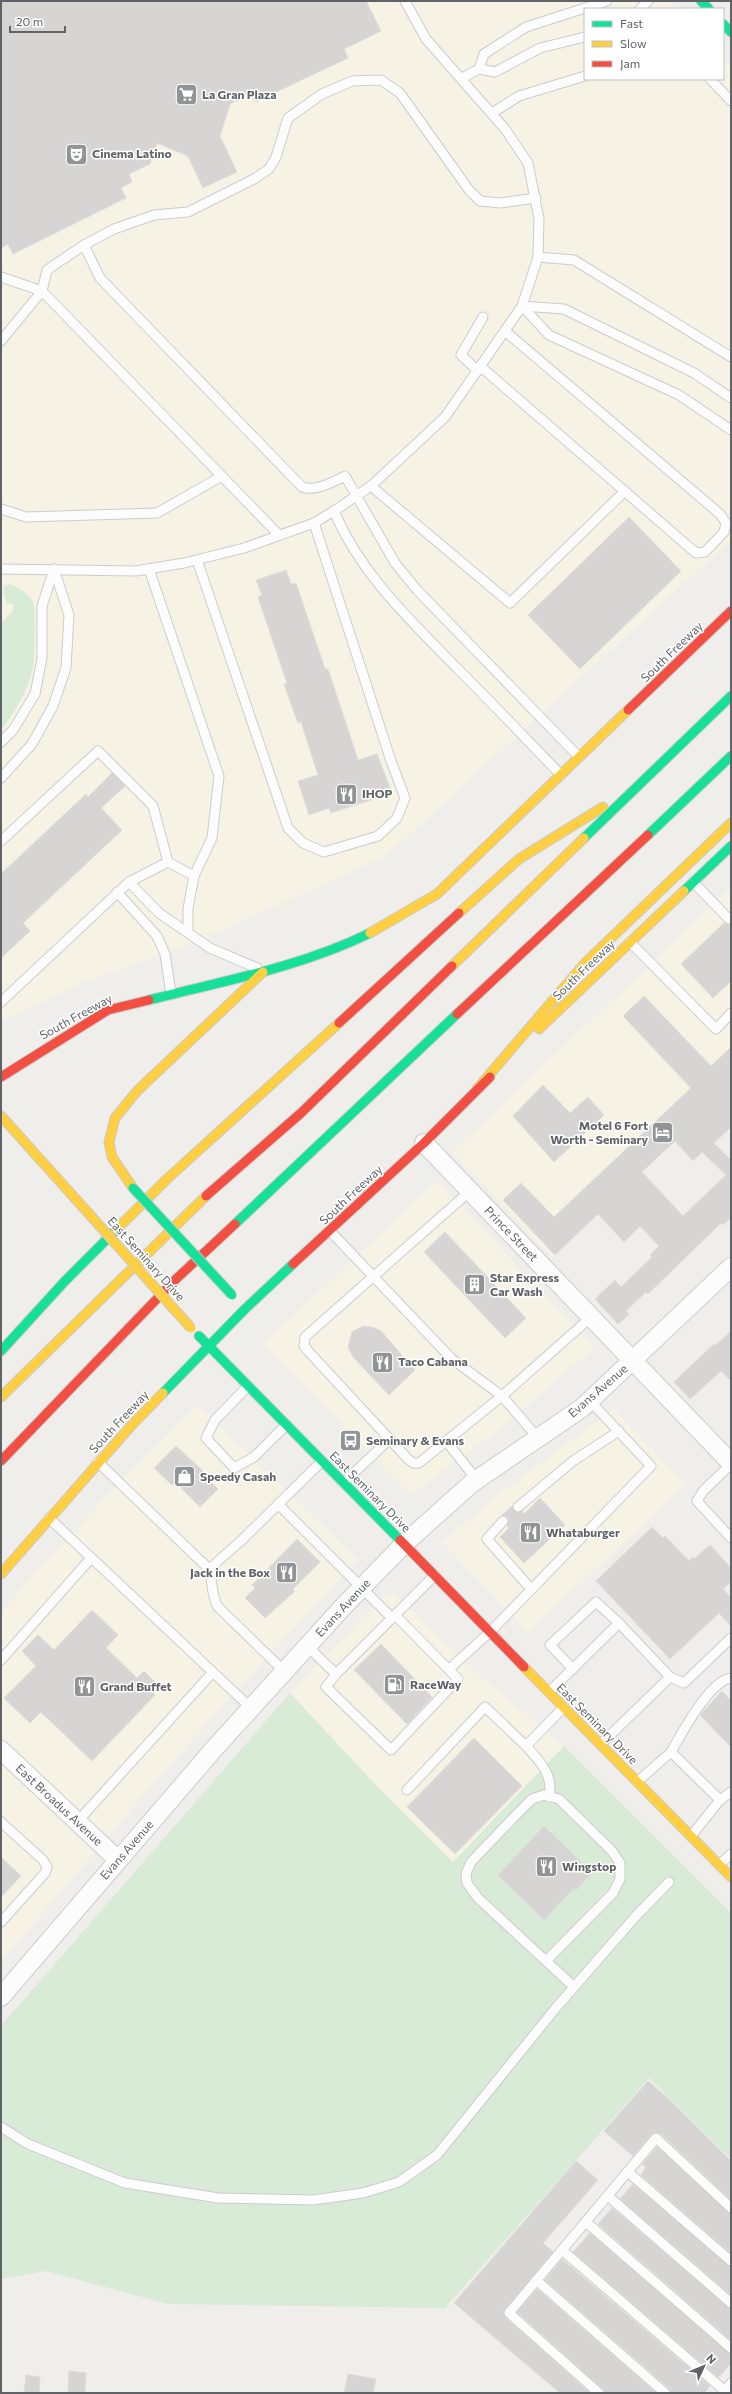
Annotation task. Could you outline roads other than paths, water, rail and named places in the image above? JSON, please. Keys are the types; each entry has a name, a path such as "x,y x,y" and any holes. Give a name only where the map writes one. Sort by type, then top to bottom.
{"main road":[{"name":"South Freeway","path":"1,1077 21,1063 108,1010 264,971 344,946 382,927 437,894 731,611"},
{"path":"1,1397 199,1202 301,1113 731,696"},
{"path":"1,1461 175,1280 731,756"},
{"path":"1,1351 65,1281 167,1179 519,859 638,786"},
{"path":"477,1090 585,963 731,823"},
{"name":"South Freeway","path":"1,1574 98,1462 245,1309 424,1143 477,1090 731,846"},
{"path":"245,1309 134,1188 112,1157 109,1142 115,1118 137,1091 264,971"},
{"name":"East Seminary Drive","path":"1,1116 208,1347 343,1482 731,1878"}],"street":[{"name":"Prince Street","path":"424,1143 731,1464"},
{"name":"Evans Avenue","path":"1,1997 251,1708 361,1588 404,1544 477,1480 590,1401 633,1362 731,1267"},
{"name":"East Broadus Avenue","path":"1,1750 118,1860"}],"lane":[{"path":"1,569 136,571 197,560 244,548 314,523 356,497 371,486 445,417 522,306 538,257 539,219 528,163 492,113 426,39 405,1"},
{"path":"585,8 607,1"},
{"path":"479,69 484,54 526,27 584,8"},
{"path":"462,78 479,69 495,72 540,48 584,37"},
{"path":"492,113 519,96 584,76"},
{"path":"1,341 42,291 47,270 84,245 114,229 154,215 188,212 254,179 269,169 276,157 288,118 322,94 352,81 381,80 400,93 469,190 480,201 500,203 536,198"},
{"path":"711,80 731,100"},
{"path":"84,245 100,278 302,487 309,490 345,476 395,563 417,590 579,757"},
{"path":"538,257 574,260 731,357"},
{"path":"1,277 42,291 279,535"},
{"path":"522,306 564,309 694,373 731,398"},
{"path":"522,306 549,335 679,395 731,430"},
{"path":"483,317 461,355 479,368 696,553 705,552 724,532 726,523 720,514 505,331"},
{"path":"1,509 26,517 157,513 222,476"},
{"path":"371,486 510,603 625,492"},
{"path":"334,511 345,536 362,562 397,607 561,775"},
{"path":"197,560 288,828 303,843 324,852 378,836 397,818 406,798 391,761 314,523"},
{"path":"1,742 13,730 35,694 42,658 42,606 54,569"},
{"path":"1,778 32,744 53,706 66,668 69,615 54,569"},
{"path":"150,569 218,776 212,838 194,876 188,909 188,932"},
{"path":"1,841 98,751 153,806 168,862 194,876"},
{"path":"1,1002 117,892 129,882 168,862"},
{"path":"129,882 159,913 210,948 264,971"},
{"path":"693,882 729,919"},
{"path":"117,892 157,936 165,954 171,994"},
{"path":"630,942 716,1029 731,1013"},
{"path":"470,1191 305,1337 304,1346 390,1439 413,1463 419,1463 502,1396 590,1318"},
{"path":"330,1231 452,1359 502,1396 538,1438"},
{"path":"248,1386 215,1420 206,1438 234,1468 254,1457 286,1425"},
{"path":"449,1669 490,1632 651,1466 590,1401"},
{"path":"518,1507 573,1461 619,1431"},
{"path":"343,1482 390,1439"},
{"path":"446,1440 477,1480"},
{"path":"209,1569 322,1461"},
{"path":"98,1462 209,1569 213,1587 212,1597 218,1607 284,1671"},
{"path":"731,1464 702,1492 697,1501 731,1538"},
{"path":"278,1504 361,1588 393,1617 449,1669 458,1679 391,1750 326,1687 336,1674 393,1617 434,1575"},
{"path":"49,1518 251,1708"},
{"path":"503,1521 487,1539 531,1589"},
{"path":"1,1660 91,1558"},
{"path":"573,1669 550,1645 596,1602 619,1623 670,1677 684,1683 731,1638"},
{"path":"549,1692 619,1623"},
{"path":"307,1646 336,1674"},
{"path":"77,1822 213,1672"},
{"path":"601,1744 670,1677"},
{"path":"637,1782 671,1752 700,1703 725,1679 731,1678"},
{"path":"407,1790 485,1707 542,1763 552,1787 549,1797"},
{"path":"526,1746 564,1707"},
{"path":"671,1752 720,1800"},
{"path":"691,1836 720,1800 731,1792"},
{"path":"546,1961 613,1894 620,1878 620,1863 612,1851 559,1799 544,1795 532,1800 471,1862 466,1874 467,1883 478,1898 574,1987"},
{"path":"1,1822 43,1860 47,1866 45,1873 1,1922"},
{"path":"719,1865 731,1854"},
{"path":"1,2126 28,2144 125,2183 218,2198 313,2200 362,2193 399,2182 437,2155 574,1987 634,1917 668,1882"},
{"path":"599,2393 508,2313 656,2138 731,2208"},
{"path":"628,2172 731,2261"},
{"path":"608,2196 731,2303"},
{"path":"586,2222 731,2348"},
{"path":"562,2250 724,2392 731,2383"},
{"path":"536,2280 665,2393"}],"place":[{"name":"La Gran Plaza","path":"186,95"},
{"name":"Cinema Latino","path":"77,154"},
{"name":"IHOP","path":"346,794"},
{"name":"Motel 6 Fort Worth - Seminary","path":"663,1133"},
{"name":"Star Express Car Wash","path":"475,1285"},
{"name":"Taco Cabana","path":"382,1362"},
{"name":"Seminary & Evans","path":"350,1441"},
{"name":"Speedy Casah","path":"185,1477"},
{"name":"Whataburger","path":"531,1533"},
{"name":"Jack in the Box","path":"286,1573"},
{"name":"RaceWay","path":"395,1685"},
{"name":"Grand Buffet","path":"84,1687"},
{"name":"Wingstop","path":"546,1867"}]}
